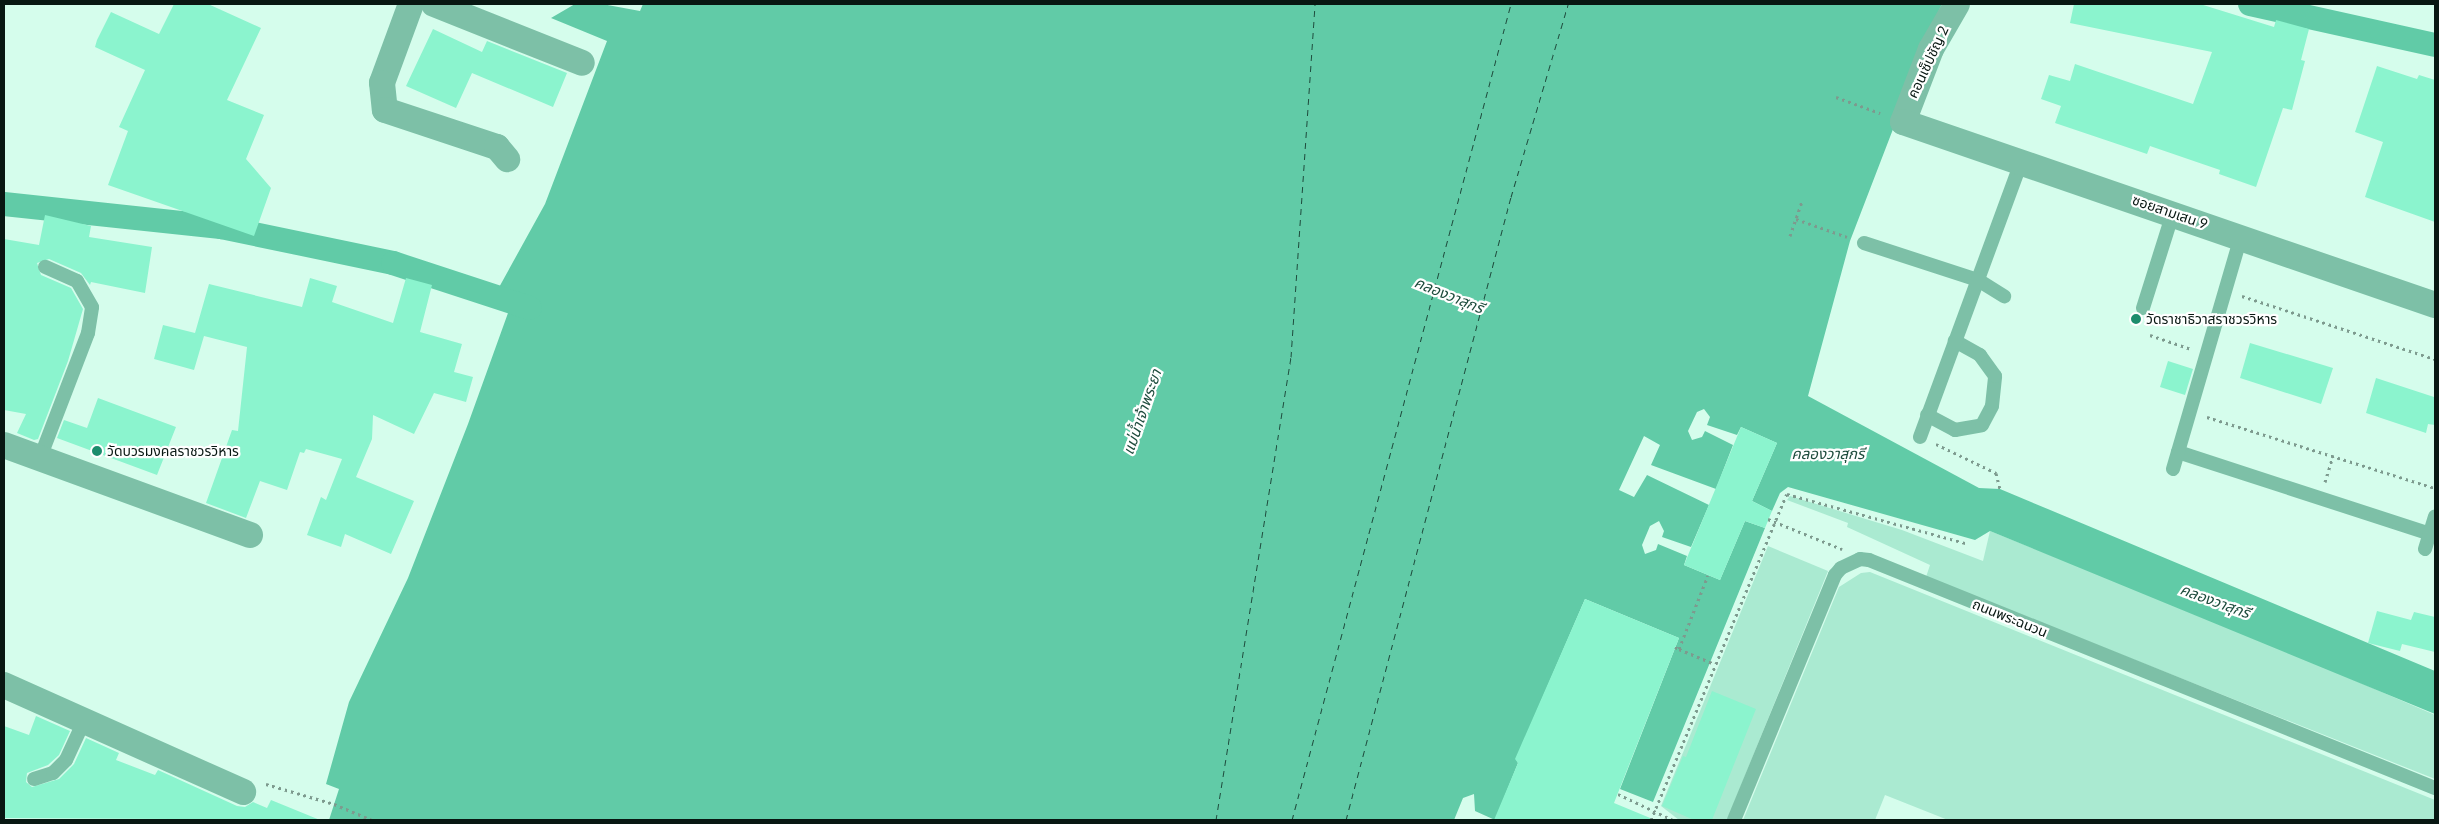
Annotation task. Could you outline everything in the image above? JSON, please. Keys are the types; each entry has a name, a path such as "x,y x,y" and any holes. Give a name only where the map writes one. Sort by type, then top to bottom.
{"street":[{"path":"411,4 382,83 382,101 386,110 497,147 507,159"},
{"path":"434,4 582,63"},
{"name":"คอนเซ็ปชัญ 2","path":"1903,122 1931,49 1956,4"},
{"name":"ซอยสามเสน 9","path":"1903,122 2173,213 2435,305"},
{"path":"4,445 250,535"},
{"path":"4,685 243,792"}],"lane":[{"path":"1920,437 2021,162"},
{"path":"2143,308 2173,213"},
{"path":"2173,469 2227,291 2241,237"},
{"path":"1864,243 1978,280 2004,296"},
{"path":"40,458 88,333 92,307 77,281 45,267"},
{"path":"1927,415 1955,430 1982,426 1992,406 1996,376 1980,355 1955,341"},
{"path":"2178,452 2430,534"},
{"path":"2425,549 2435,516"},
{"name":"ถนนพระฉนวน","path":"1855,561 1869,560 2435,788"},
{"path":"1734,820 1835,575 1841,568 1855,561"},
{"path":"34,779 53,774 66,760 84,721"}],"path":[{"path":"1836,97 1903,122"},
{"path":"1790,236 1802,202"},
{"path":"1796,218 1864,243"},
{"path":"2227,291 2435,359"},
{"path":"2150,335 2208,355"},
{"path":"2190,412 2435,488"},
{"path":"1920,437 1996,473 2000,489"},
{"path":"2320,497 2333,456"},
{"path":"1651,820 1714,664 1784,499 1792,493 1968,544"},
{"path":"1768,519 1839,547 1855,561"},
{"path":"1708,575 1678,648 1714,664"},
{"path":"243,792 254,780 334,804 372,820"},
{"path":"1618,794 1673,820"}],"shaded area":[{"path":"1790,496 1902,530 1983,561 1990,531 2247,634 2435,715 2435,779 1926,577 1930,565 1847,527 1848,523 1787,500"},
{"path":"1768,546 1828,571 1727,820 1679,820 1661,806"},
{"path":"1870,572 2435,800 2435,820 1948,820 1885,795 1875,820 1743,820 1839,587 1861,573"}],"water":[{"path":"575,4 602,4 640,11 643,4 1942,4 1917,57 1900,111 1850,241 1808,396 1979,488 2000,489 2435,671 2435,714 1990,531 1975,540 1788,487 1780,493 1772,511 1752,501 1777,443 1741,427 1737,435 1707,425 1710,417 1704,409 1697,412 1688,431 1692,440 1702,437 1705,431 1733,445 1716,489 1651,465 1660,445 1644,436 1619,490 1634,497 1647,475 1709,505 1691,547 1662,537 1664,531 1659,521 1650,526 1642,545 1645,554 1656,550 1658,544 1687,556 1684,565 1720,580 1745,521 1765,528 1653,802 1620,789 1679,638 1585,599 1516,759 1518,763 1495,820 1475,811 1474,794 1463,798 1454,820 329,820 339,789 326,784 349,702 408,578 468,424 508,313 497,291 545,204 607,41 551,18"}],"building":[{"path":"174,4 208,4 261,28 227,100 264,115 246,159 271,188 254,236 108,185 128,131 119,127 145,70 95,47 97,40 111,12 159,34"},
{"path":"2074,4 2200,4 2274,27 2276,20 2309,29 2301,60 2305,61 2292,110 2283,108 2256,187 2219,174 2220,170 2150,146 2147,154 2055,123 2061,106 2041,99 2049,75 2070,81 2075,64 2193,104 2212,52 2070,23"},
{"path":"433,29 482,52 487,41 567,73 553,107 472,73 456,108 406,86"},
{"path":"2377,66 2417,79 2419,75 2435,80 2435,222 2365,197 2383,142 2355,132"},
{"path":"45,215 91,226 89,237 152,247 145,293 91,282 90,285 81,273 49,259 37,263 41,275 71,288 83,309 68,361 38,439 34,440 17,433 26,414 4,410 4,239 39,245"},
{"path":"310,278 337,286 332,302 393,323 406,278 432,285 420,332 462,344 454,372 473,377 466,402 434,393 414,434 373,415 372,439 356,477 414,501 391,554 345,534 341,547 307,535 321,497 326,500 342,459 306,449 304,453 300,452 287,490 260,481 246,518 206,503 232,430 238,431 247,347 204,336 194,370 154,359 163,325 195,333 209,284 302,307"},
{"path":"2250,343 2333,368 2321,404 2240,378"},
{"path":"2168,361 2193,369 2185,395 2160,387"},
{"path":"2376,378 2434,397 2435,425 2428,424 2426,433 2366,413"},
{"path":"98,398 176,427 157,475 57,438 64,420 87,428"},
{"path":"1741,427 1777,443 1752,501 1772,511 1765,528 1745,521 1720,580 1684,565"},
{"path":"1585,599 1679,638 1614,803 1655,820 1494,820 1518,763 1515,759"},
{"path":"2377,611 2411,620 2414,612 2435,617 2435,652 2402,644 2400,651 2368,643"},
{"path":"1712,691 1756,709 1712,820 1694,820 1662,806 1683,756 1686,757"},
{"path":"36,716 70,731 59,755 48,765 27,773 26,782 32,787 59,779 74,764 86,738 119,753 116,760 155,775 158,770 237,806 245,807 253,802 267,808 271,800 320,820 4,818 4,726 29,735"}],"waterway":[{"path":"2250,4 2435,45"},
{"path":"4,204 221,227 393,263 530,308"}],"ferry route":[{"path":"1216,820 1291,357 1315,4"},
{"path":"1292,820 1511,4"},
{"path":"1346,820 1511,197 1568,4"}],"place":[{"name":"วัดราชาธิวาสราชวรวิหาร","path":"2136,319"},
{"name":"วัดบวรมงคลราชวรวิหาร","path":"97,451"}],"water label":[{"name":"คลองวาสุกรี","path":"1449,295"},
{"name":"แม่น้ำเจ้าพระยา","path":"1142,412"},
{"name":"คลองวาสุกรี","path":"1828,454"},
{"name":"คลองวาสุกรี","path":"2215,601"}]}
